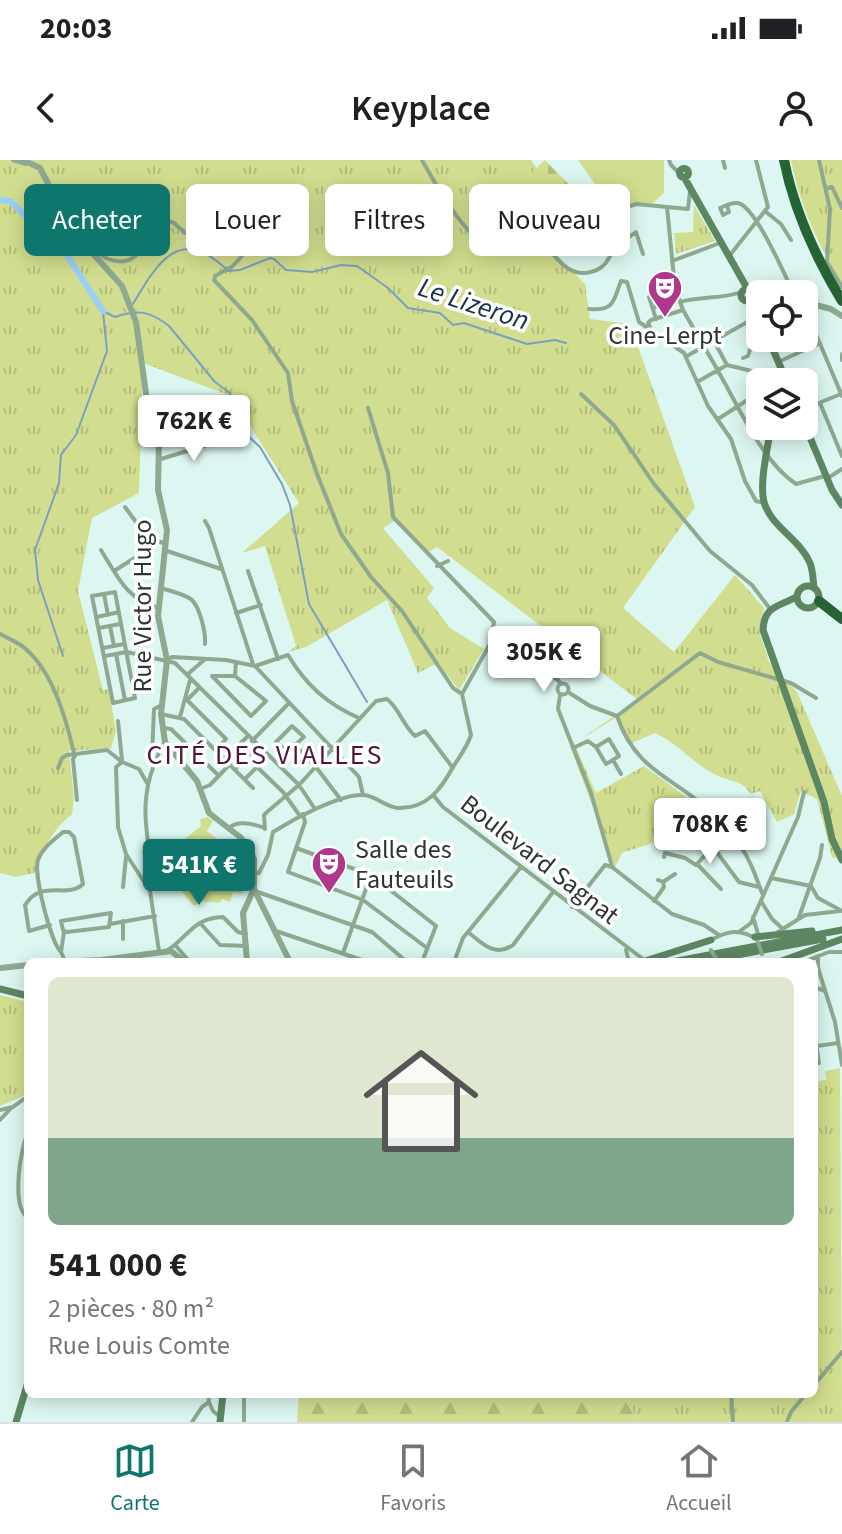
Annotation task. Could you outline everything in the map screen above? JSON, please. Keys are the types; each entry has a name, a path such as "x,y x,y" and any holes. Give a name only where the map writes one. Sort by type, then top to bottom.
{"highway":[{"path":"785,160 807,231 825,272 842,299"},
{"path":"819,601 842,619"}],"main road":[{"path":"685,169 692,192 746,294"},
{"path":"774,352 780,368"},
{"path":"769,440 764,503 807,557 812,567 811,587"},
{"path":"811,440 842,503"},
{"path":"797,600 800,589 811,587"},
{"path":"811,587 819,595 814,607 809,608 797,600 782,603 770,609 763,630 824,802 832,839 842,860"},
{"path":"756,938 842,933"},
{"path":"695,958 842,933"},
{"path":"719,958 842,933"},
{"path":"788,958 842,933"},
{"path":"654,958 711,940"},
{"path":"0,989 24,995"},
{"path":"16,1422 24,1395"},
{"path":"220,1420 223,1398"}],"street":[{"path":"13,160 40,168"},
{"path":"23,160 40,168 48,184"},
{"path":"422,160 469,230"},
{"path":"723,160 725,168"},
{"path":"728,257 766,212 767,202 756,160"},
{"path":"819,160 827,188 830,220 827,262 842,287"},
{"path":"670,163 685,169"},
{"path":"827,188 835,190 842,208"},
{"path":"630,206 688,209 692,192"},
{"path":"727,205 741,204 757,222 787,280"},
{"path":"667,207 677,296 767,455 796,484 827,477 842,469"},
{"path":"766,212 781,224 791,240"},
{"path":"170,222 183,233 208,234 246,245 247,250 238,262 215,276 214,280 246,312 288,373 292,401 341,534 371,577 402,611 453,688 462,694"},
{"path":"630,236 636,232 643,254"},
{"path":"672,261 720,243"},
{"name":"Rue Victor Hugo","path":"93,256 122,286 133,310 148,408 161,448 158,490 167,530 167,548 158,623 167,660 161,714 165,742"},
{"path":"105,256 130,260 137,256"},
{"path":"554,256 570,269 586,273 597,271 608,256"},
{"path":"589,309 610,306 624,280 630,289 639,322 686,357 708,406 731,439 756,501 764,503"},
{"path":"680,302 731,297 743,290"},
{"path":"654,308 662,300 677,296"},
{"path":"649,297 656,319"},
{"path":"818,306 842,316"},
{"path":"652,331 648,323 683,310"},
{"path":"686,357 714,341 746,314"},
{"path":"818,338 842,395 820,403 842,456"},
{"path":"714,341 727,365"},
{"path":"743,358 749,352"},
{"path":"778,362 799,352"},
{"path":"842,354 842,360"},
{"path":"697,382 727,365 746,369"},
{"path":"836,379 842,376"},
{"path":"581,394 614,425 654,484 710,551 752,585 770,609"},
{"path":"718,419 746,401"},
{"path":"254,874 259,873 264,865 273,832 301,815 363,795 395,808 407,808 434,796 471,735 462,694 491,642 494,622 393,517 388,473 368,408"},
{"path":"161,459 220,441"},
{"path":"125,507 147,537 223,570"},
{"path":"205,521 255,666 359,777 363,795"},
{"path":"101,550 133,597 159,608"},
{"path":"114,571 141,554"},
{"path":"437,566 448,561"},
{"path":"248,571 278,659"},
{"path":"161,588 190,598 195,603 205,644"},
{"path":"115,592 135,698 113,703 92,596 104,594 115,592"},
{"path":"104,594 108,615"},
{"path":"236,613 261,605"},
{"path":"97,617 119,612"},
{"path":"99,628 121,624"},
{"path":"110,626 114,646"},
{"path":"0,634 26,648 62,706 75,753 77,800"},
{"path":"491,642 502,642 567,686 568,692 590,706 617,716 628,740 644,761 691,796 741,846 750,862 762,900 772,919 783,929"},
{"path":"103,648 125,644"},
{"path":"105,656 127,652 167,660 189,677 299,785 315,809"},
{"path":"617,716 646,697 699,653 718,662 791,683 816,698"},
{"path":"116,654 125,700"},
{"path":"167,660 172,657 255,666 288,655 314,690 341,710 359,718"},
{"path":"180,717 187,700 189,677 204,660"},
{"path":"235,676 236,662"},
{"path":"212,676 235,676 266,701 251,716 212,676"},
{"path":"561,684 557,688 560,695 558,709 591,793 612,867"},
{"path":"187,700 199,688"},
{"path":"560,695 568,692"},
{"path":"265,829 264,815 287,798 376,701 387,699 393,704 403,725 415,736 425,731 453,768"},
{"path":"187,700 226,739 216,750"},
{"path":"252,741 290,702"},
{"path":"152,756 154,709 162,705"},
{"path":"161,714 180,717 253,788"},
{"path":"118,721 122,762"},
{"path":"292,726 304,737 294,744 287,752 276,742 292,726"},
{"path":"163,728 171,729 219,776"},
{"path":"224,759 247,737"},
{"path":"573,748 588,741 596,747 606,764 619,756 609,739 596,747"},
{"path":"149,848 144,808 147,783 161,745 165,742 192,774 209,813 250,849 255,865 254,890 243,913 247,958"},
{"path":"294,744 341,800"},
{"path":"235,769 257,746"},
{"path":"58,768 62,758 75,753 107,750 122,762 139,769 147,783"},
{"path":"613,760 621,774"},
{"path":"122,762 116,767 118,827 126,854 148,885 163,952"},
{"path":"200,789 210,785 230,764"},
{"path":"245,779 257,767 305,822 288,872 363,900 427,948"},
{"path":"711,940 719,935 740,931 751,923 798,817 804,792"},
{"name":"Boulevard Sagnat","path":"434,796 443,807 640,958"},
{"path":"718,820 710,822 700,817 687,829 699,842 710,843 739,882 759,887"},
{"path":"229,828 234,824 247,824 273,832"},
{"path":"710,843 724,828"},
{"path":"50,925 29,931 26,902 32,896 41,892 47,890 75,890 83,884 74,837 69,832 63,832 42,850 36,873 41,892 50,925 56,948 64,958"},
{"path":"799,917 822,845"},
{"path":"296,848 371,875 436,926 423,958"},
{"path":"697,864 709,851 716,851"},
{"path":"664,857 665,853 697,864 721,889"},
{"path":"123,887 126,854"},
{"path":"572,907 605,865 612,867 672,914 704,925 719,935"},
{"path":"455,958 468,932 521,867"},
{"path":"654,901 664,887 660,881 675,874"},
{"path":"343,953 371,875"},
{"path":"771,878 811,886 818,898 842,911"},
{"path":"254,890 372,932 402,958"},
{"path":"254,890 288,958"},
{"path":"468,932 490,949 506,950 553,892"},
{"path":"768,936 799,917 842,911"},
{"path":"61,952 64,932 61,921 111,913 110,924"},
{"path":"64,932 109,927 110,924 155,916"},
{"path":"163,952 208,918 223,917 241,934 246,934"},
{"path":"753,917 756,938"},
{"path":"123,921 123,939"},
{"path":"200,923 220,945 247,946"},
{"path":"751,923 762,954 760,958"},
{"path":"710,930 711,950 716,958"},
{"path":"740,931 756,938"},
{"path":"275,932 357,958"},
{"path":"176,945 184,958"},
{"path":"625,948 628,958"},
{"path":"119,958 163,952 175,953 182,958"},
{"path":"813,958 842,952"},
{"path":"818,956 818,968 835,1022 842,1065"},
{"path":"1,969 24,966"},
{"path":"818,988 825,991"},
{"path":"818,1046 838,1043"},
{"path":"818,1054 819,1063"},
{"path":"0,1120 24,1099"},
{"path":"0,1110 13,1107"},
{"path":"24,1143 18,1200 24,1216"},
{"path":"818,1380 842,1352"},
{"path":"208,1398 220,1420"},
{"path":"244,1398 244,1422"},
{"path":"731,1398 733,1422"},
{"path":"787,1422 803,1398"},
{"path":"192,1422 209,1402"}],"green space":[{"path":"0,160 531,160 547,184 469,184 469,256 558,256 585,284 590,319 630,324 695,507 623,608 674,652 735,575 764,608 759,630 769,662 797,692 842,796 842,860 832,857 817,799 801,791 794,814 777,822 760,791 751,794 740,784 710,772 655,733 632,743 615,718 578,740 638,700 437,547 427,553 396,520 383,528 434,588 427,598 450,628 484,649 459,690 438,663 418,673 387,600 306,647 288,652 296,646 265,546 242,553 299,503 231,396 143,363 139,493 92,518 78,591 103,690 109,689 116,731 111,748 69,751 74,798 72,814 59,826 37,858 34,873 16,877 0,873"},
{"path":"545,160 568,184 544,184 532,172"},
{"path":"578,160 664,160 664,193 653,203 630,205 630,184 595,184"},
{"path":"791,160 842,160 842,284 811,224"},
{"path":"694,205 715,241 676,254 674,233 693,232"},
{"path":"574,743 596,793 644,766 696,804 661,840 622,853 615,867 570,746"},
{"path":"208,817 213,821 207,831 228,848 220,865 230,873 240,875 253,861 250,879 247,879 241,893 233,892 230,902 222,899 220,903 200,901 194,906 157,862 151,864 149,861 175,847 201,826 200,819"},
{"path":"0,995 24,1001 24,1096 0,1106"},
{"path":"840,1068 842,1422 640,1422 624,1398 818,1398 818,1081 826,1080 825,1071"},
{"path":"299,1398 624,1398 640,1422 297,1422"}],"waterway":[{"name":"Le Lizeron","path":"0,200 10,201 53,237 103,311"},
{"name":"Le Lizeron","path":"133,304 162,262 184,249 197,250 228,271 240,270 270,258 286,270 312,272 341,265 357,266 388,288 408,308 440,313 453,325 464,323 527,344 555,340 566,343"},
{"path":"103,311 115,317 130,313 149,314 162,321 215,382 230,393 245,433 260,447 282,484 290,505 309,604 367,702"},
{"path":"63,656 38,580 35,550 59,483 61,455 76,435 107,351 103,312"}],"place":[{"name":"Cine-Lerpt","path":"665,319"},
{"name":"Salle des Fauteuils","path":"329,895"}],"district":[{"name":"CITÉ DES VIALLES","path":"265,754"}]}
